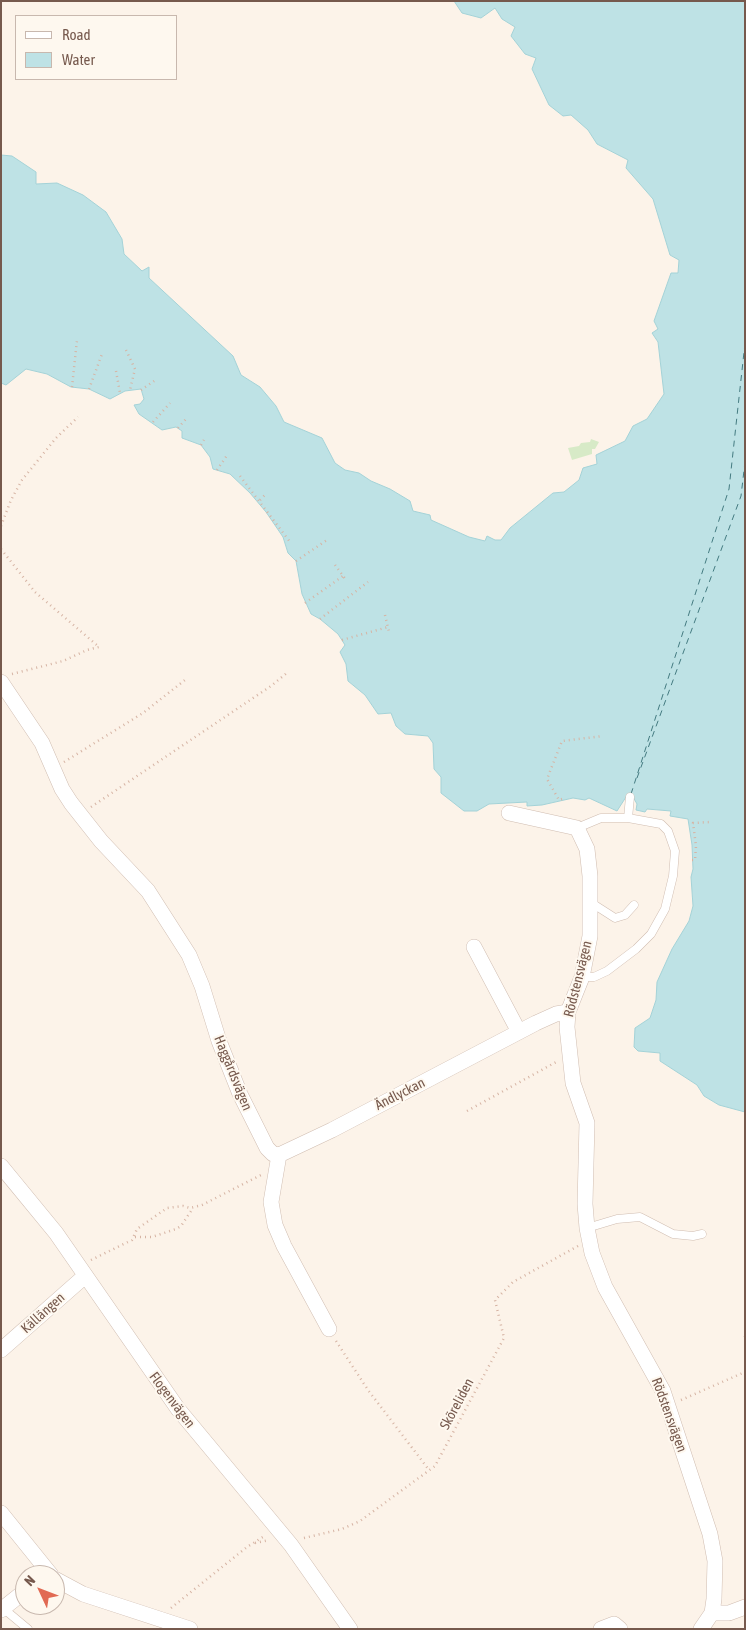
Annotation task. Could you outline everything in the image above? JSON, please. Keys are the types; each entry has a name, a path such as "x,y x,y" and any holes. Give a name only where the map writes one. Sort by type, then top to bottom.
{"street":[{"name":"Haggårdsvägen","path":"5,678 33,728 62,790 79,815 148,891 179,939 202,986 219,1040 240,1094 267,1148 278,1161"},
{"path":"510,813 577,828"},
{"name":"Rödstensvägen","path":"577,828 587,849 590,936 582,977 568,1012 568,1056 573,1083 587,1123 585,1204 588,1234 610,1299 650,1365 668,1405 714,1552 712,1613"},
{"path":"474,947 519,1032"},
{"name":"Ändlyckan","path":"278,1161 332,1130 519,1032 556,1014 568,1012"},
{"path":"278,1161 271,1202 275,1225 284,1246 329,1329"},
{"name":"Flogenvägen","path":"1,1166 45,1219 178,1409 291,1545 350,1629"},
{"name":"Källängen","path":"1,1350 82,1271"},
{"path":"1,1513 41,1565"},
{"path":"65,1584 83,1594 190,1629"},
{"path":"3,1610 15,1600"},
{"path":"701,1629 712,1613 729,1613 745,1607"},
{"path":"601,1629 614,1624 620,1629"}],"lane":[{"path":"628,818 630,797"},
{"path":"577,828 601,818 628,818 661,824 668,831 675,851 673,876 665,909 651,934 636,949 607,971 594,978 582,977"},
{"path":"590,902 616,918 625,915 634,905"},
{"path":"588,1234 618,1218 640,1217 673,1234 693,1236 702,1234"},
{"path":"3,1610 28,1629"}],"path":[{"path":"72,387 77,340"},
{"path":"126,350 135,369 130,390"},
{"path":"89,389 102,354"},
{"path":"116,371 120,393"},
{"path":"141,390 157,379"},
{"path":"152,422 170,402"},
{"path":"1,526 11,500 22,480 56,438 78,417"},
{"path":"178,428 186,419"},
{"path":"201,445 204,440"},
{"path":"217,470 228,454"},
{"path":"240,476 290,542"},
{"path":"260,500 265,495"},
{"path":"296,561 327,540"},
{"path":"1,548 35,592 98,647 63,661 5,678"},
{"path":"335,565 346,580"},
{"path":"305,603 343,576"},
{"path":"320,619 368,582"},
{"path":"385,615 390,632"},
{"path":"342,640 388,627"},
{"path":"79,815 272,686 288,672"},
{"path":"53,769 143,713 185,680"},
{"path":"562,799 559,800 547,779 562,741 604,736"},
{"path":"692,860 695,860 696,846 692,823 710,822"},
{"path":"467,1110 568,1056"},
{"path":"82,1271 135,1237 152,1237 176,1229 181,1226 193,1208 278,1161"},
{"path":"135,1237 137,1229 167,1208 193,1208"},
{"name":"Sköreliden","path":"291,1545 303,1538 342,1529 360,1521 430,1470 438,1462 502,1343 503,1332 495,1300 498,1294 513,1282 588,1234"},
{"path":"329,1329 368,1390 430,1470"},
{"path":"668,1405 745,1372"},
{"path":"159,1619 186,1594 236,1558 247,1547 277,1528"}],"green space":[{"path":"591,439 599,442 595,449 592,449 592,454 572,460 568,448 590,442"}],"water":[{"path":"454,1 745,1 745,1112 719,1105 704,1096 697,1085 660,1061 660,1053 638,1051 634,1047 635,1028 650,1018 656,1000 657,982 672,949 689,921 693,906 691,877 693,869 692,845 688,819 670,816 671,811 647,809 645,812 636,810 637,804 633,797 626,797 617,811 589,798 585,800 573,798 542,805 527,806 527,802 489,804 477,811 464,811 441,793 441,777 434,769 433,743 428,736 405,734 396,726 391,713 378,714 365,695 348,681 346,664 340,652 345,645 338,634 311,614 302,594 296,561 288,553 283,537 266,512 230,474 213,469 210,457 201,445 182,438 182,431 176,427 162,430 139,414 134,405 140,404 144,399 141,389 125,391 110,399 89,389 71,387 47,374 26,369 6,385 1,383 1,155 12,156 36,172 36,184 57,183 83,195 106,212 122,239 124,254 142,271 149,267 149,278 233,356 241,375 260,387 276,406 284,422 322,438 335,463 345,470 359,473 410,501 413,511 430,515 431,520 469,537 485,541 487,536 495,540 501,540 510,528 553,493 564,492 579,480 583,468 597,464 596,455 625,441 633,426 647,419 664,394 658,342 652,333 658,329 654,321 671,273 678,273 679,260 670,255 653,199 626,168 628,160 597,144 588,130 571,115 563,116 549,105 532,69 536,58 525,54 511,36 515,27 502,19 495,8 481,18 462,13"}],"ferry route":[{"path":"631,794 729,489 745,343"},
{"path":"637,778 741,496 745,462"}]}
